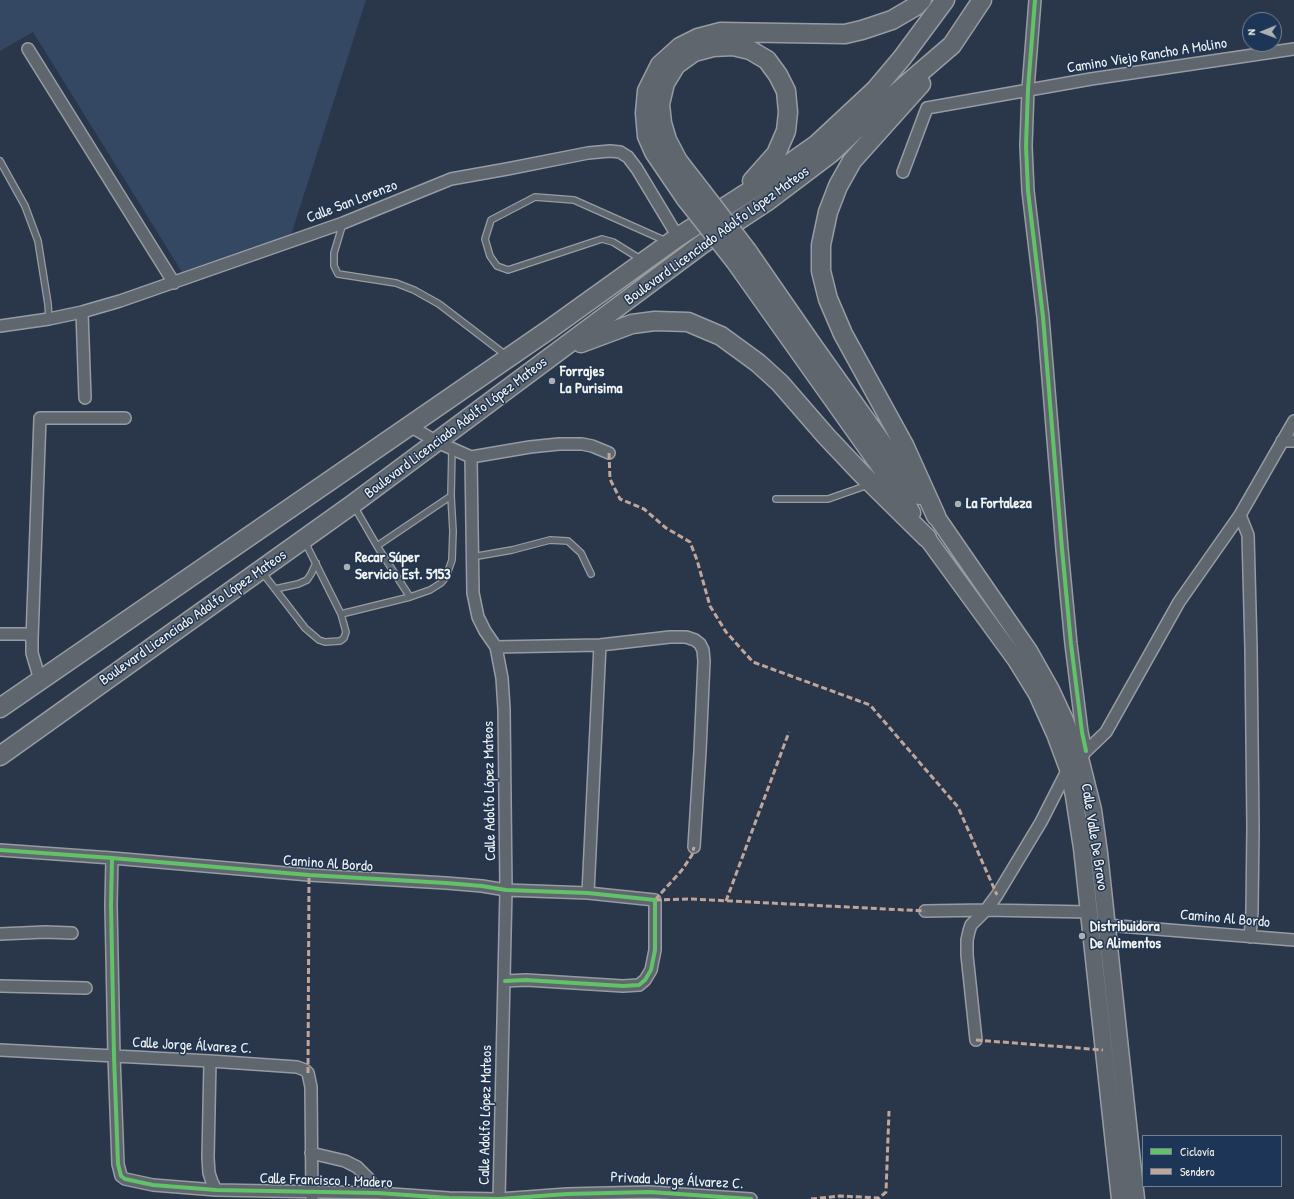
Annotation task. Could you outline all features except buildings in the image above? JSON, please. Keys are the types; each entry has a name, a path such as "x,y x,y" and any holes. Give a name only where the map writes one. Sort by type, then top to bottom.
{"main road":[{"path":"922,0 916,6 892,20 845,34 721,32 698,38 680,47 660,65 646,91 645,113 647,136 654,152 686,199 741,257 911,485 936,516"},
{"name":"Boulevard Licenciado Adolfo López Mateos","path":"0,708 410,426 674,240 732,203 817,144 875,90 902,58 945,0"},
{"name":"Boulevard Licenciado Adolfo López Mateos","path":"0,756 353,504 444,446 557,352 701,246 766,202 831,153 880,106 952,45 982,0"},
{"path":"936,516 904,446 844,334 828,299 821,271 821,244 828,212 838,186 852,161 923,82 952,45"},
{"path":"732,203 776,154 786,131 788,112 786,91 778,75 767,60 750,50 733,46 713,47 694,52 676,65 665,83 660,104 662,123 667,140 678,161 702,192 741,257 899,492 927,538"},
{"path":"557,352 607,332 632,324 655,321 688,322 721,336 758,363 780,383 826,436 927,538"},
{"name":"Calle Valle De Bravo","path":"936,516 1029,650 1083,754 1093,810 1136,1199"},
{"name":"Calle Valle De Bravo","path":"927,538 987,620 1037,694 1068,768 1075,803 1089,912 1120,1199"}],"street":[{"path":"1036,0 1028,90 1026,146 1028,192 1043,317 1062,549 1071,644 1082,732 1083,754"},
{"path":"28,49 174,283"},
{"name":"Camino Viejo Rancho A Molino","path":"903,172 927,108 1028,90 1294,49"},
{"name":"Calle San Lorenzo","path":"0,326 49,319 82,312 120,301 344,223 451,179 588,153 610,151 620,152 628,157 637,169 666,220 674,240"},
{"path":"82,312 85,398"},
{"path":"40,680 32,653 32,639 40,418 125,418"},
{"path":"1083,754 1106,732 1179,602 1240,515 1294,421"},
{"path":"410,426 444,446 471,458 530,447 559,444 587,445 609,453"},
{"path":"1282,441 1294,441"},
{"name":"Calle Adolfo López Mateos","path":"471,458 473,593 478,617 496,648 502,678 504,709 506,890 499,1199"},
{"path":"1240,515 1248,535 1250,610 1253,827 1252,911 1250,937"},
{"path":"0,634 25,634 29,635 32,639"},
{"path":"496,648 600,646 670,637 686,637 695,640 700,644 703,650 704,661 694,847"},
{"path":"588,894 600,646"},
{"path":"976,1040 967,955 967,940 971,925 986,910 997,895 1041,822 1068,768"},
{"name":"Camino Al Bordo","path":"0,850 112,858 309,876 482,886 506,890 588,894 655,900 655,950 650,970 645,980 639,985 623,986 526,980 505,981"},
{"name":"Calle Francisco I. Madero","path":"112,858 111,905 114,1056 119,1171 121,1176 125,1179 153,1185 216,1190 312,1195 378,1193 449,1198 499,1199"},
{"path":"925,911 986,910 1089,912"},
{"name":"Camino Al Bordo","path":"1106,925 1294,940"},
{"path":"0,934 45,932 72,934"},
{"path":"0,986 86,988"},
{"name":"Calle Jorge Álvarez C.","path":"0,1050 210,1061 297,1068 308,1073 310,1087 311,1153"},
{"path":"210,1061 208,1158 212,1182 216,1190"},
{"path":"312,1195 311,1153 345,1161 357,1167 369,1179 378,1193"},
{"name":"Privada Jorge Álvarez C.","path":"499,1199 602,1192 650,1192 751,1199"}],"lane":[{"path":"0,161 25,206 38,241 49,319"},
{"path":"644,261 613,242 602,239 508,270 497,266 490,256 485,239 491,220 535,197 574,200 674,240"},
{"path":"344,223 334,253 334,266 338,274 396,282 414,290 439,304 509,357"},
{"path":"341,614 410,597 430,590 446,577 452,560 453,531 451,496 444,446"},
{"path":"776,498 828,499 872,484"},
{"path":"378,546 451,496"},
{"path":"353,504 410,597"},
{"path":"261,570 305,628 318,640 325,642 340,641 344,638 346,632 341,614 304,540"},
{"path":"472,557 512,550 550,540 568,541 581,553 591,574"},
{"path":"276,589 298,584 306,580 311,574 316,563"}],"shaded area":[{"path":"0,0 366,0 291,235 182,272 33,32 0,51"}],"marked path":[{"path":"609,453 610,479 620,499 644,509 666,528 690,542 697,560 710,606 726,632 753,662 870,705 958,807 997,895"},
{"path":"726,901 789,732"},
{"path":"655,900 682,870 692,855 694,847"},
{"path":"308,1073 309,875"},
{"path":"655,900 692,899 925,911"},
{"path":"976,1040 1103,1050"},
{"path":"811,1199 840,1196 879,1198 886,1192 889,1111"}],"cycle path":[{"path":"1035,0 1028,89 1026,146 1028,191 1043,317 1071,644 1082,732 1086,751"},
{"path":"0,850 309,875 446,883 506,890 588,893 655,900 655,950 651,970 645,980 639,985 623,986 526,980 505,981"},
{"path":"112,858 111,905 118,1164 121,1176 125,1179 153,1185 216,1190 378,1193 449,1198 499,1199 567,1194 650,1192 751,1199"}],"place":[{"name":"Forrajes La Purisima","path":"552,381"},
{"name":"La Fortaleza","path":"958,504"},
{"name":"Recar Súper Servicio Est. 5153","path":"347,567"},
{"name":"Distribuidora De Alimentos","path":"1082,936"}]}
